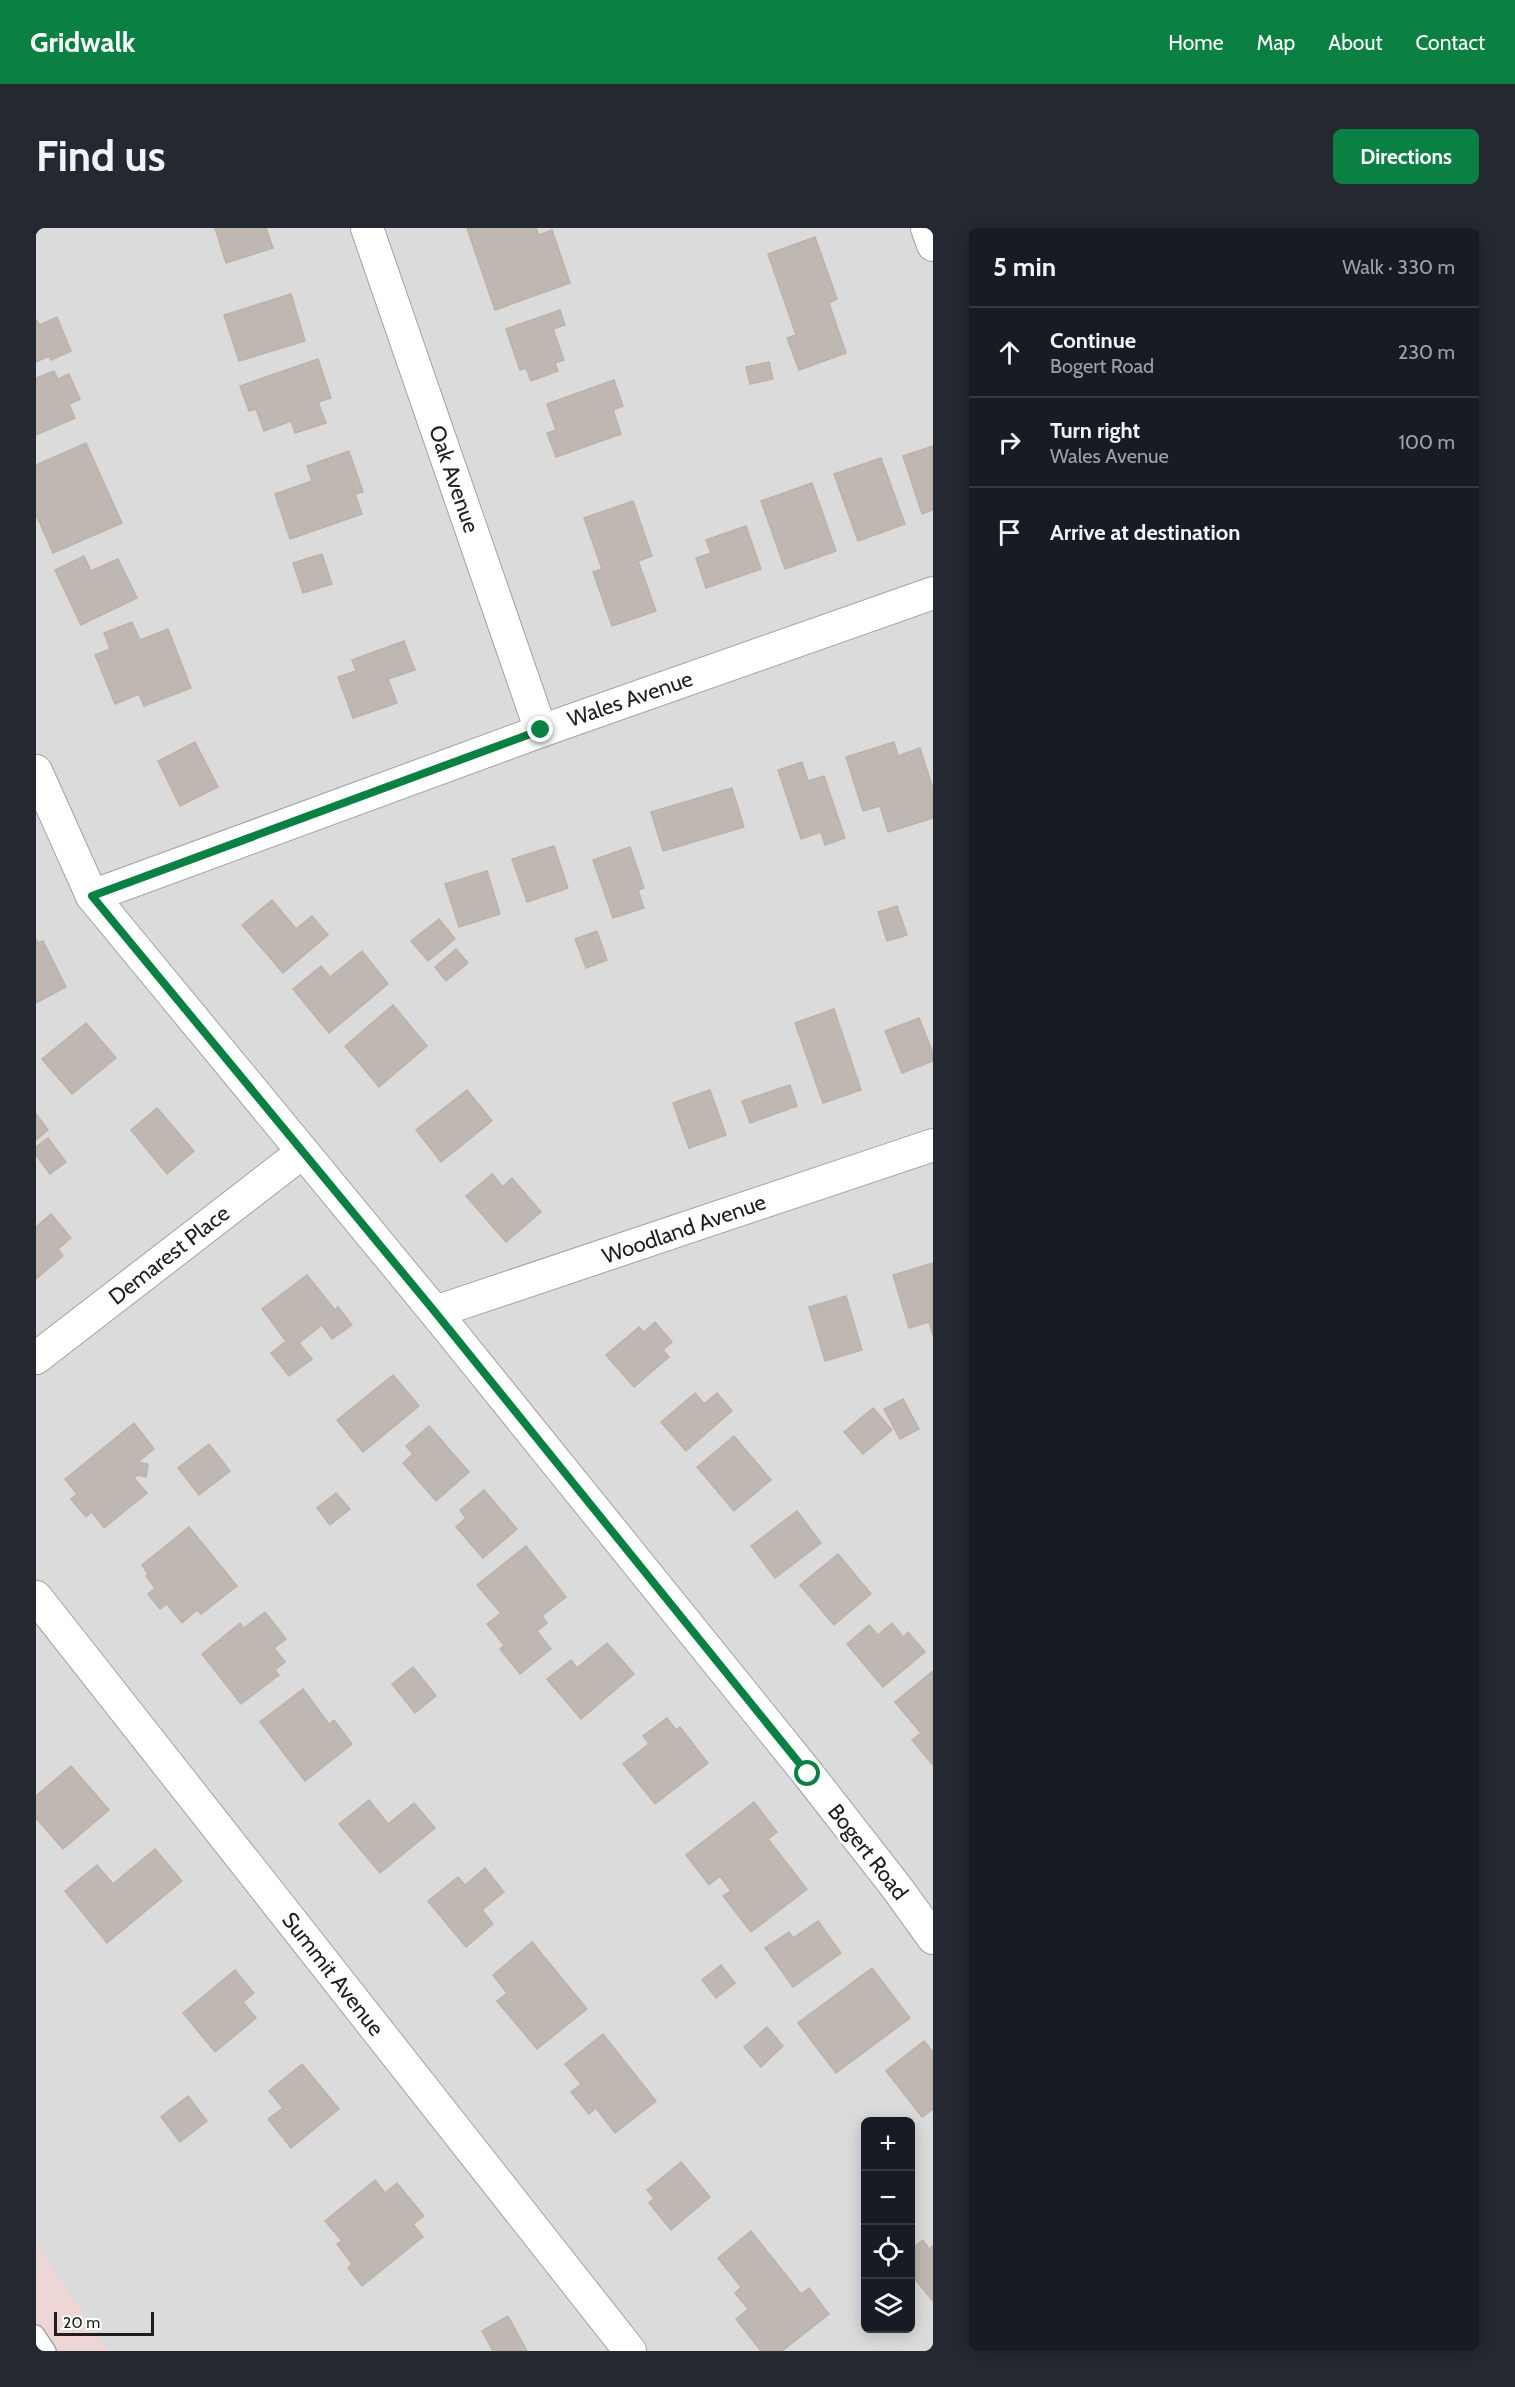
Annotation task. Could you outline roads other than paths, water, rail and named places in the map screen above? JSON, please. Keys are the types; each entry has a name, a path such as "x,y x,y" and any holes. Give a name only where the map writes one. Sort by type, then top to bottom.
{"street":[{"name":"Oak Avenue","path":"367,228 541,730"},
{"path":"927,228 933,245"},
{"name":"Wales Avenue","path":"92,896 541,730 933,593"},
{"name":"Bogert Road","path":"36,771 92,896 435,1312 808,1774 933,1938"},
{"name":"Woodland Avenue","path":"435,1312 933,1145"},
{"name":"Demarest Place","path":"36,1358 303,1152"},
{"name":"Summit Avenue","path":"36,1597 630,2351"}],"lane":[{"path":"36,2333 48,2351"}]}
